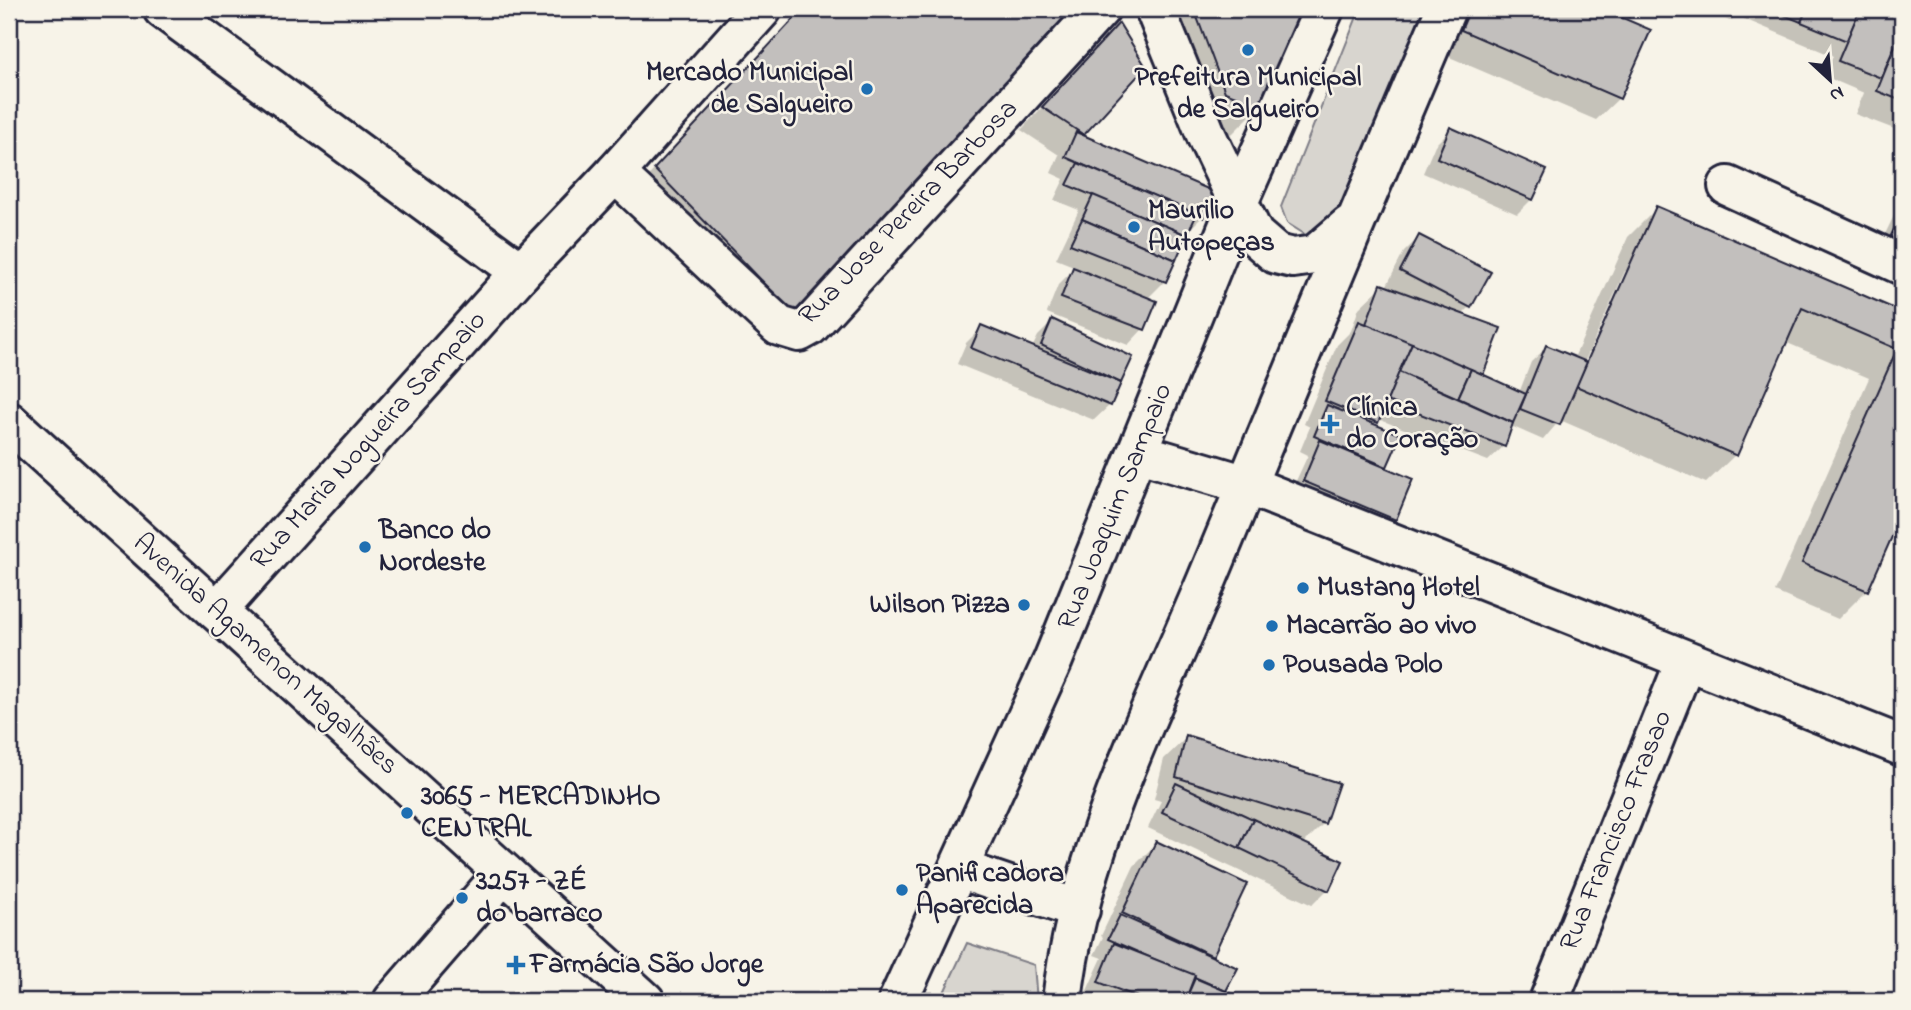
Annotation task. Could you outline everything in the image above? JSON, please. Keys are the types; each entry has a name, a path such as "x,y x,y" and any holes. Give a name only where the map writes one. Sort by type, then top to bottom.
{"main road":[{"path":"163,9 521,272"},
{"name":"Rua Jose Pereira Barbosa","path":"615,173 779,326 799,332 810,326 1100,9"},
{"path":"1155,9 1237,205 1254,235 1276,254 1293,258 1315,255 1353,223"},
{"name":"Rua Joaquim Sampaio","path":"898,1001 1053,660 1139,453 1237,205 1324,9"},
{"path":"1062,1001 1067,953 1101,834 1353,223 1446,9"},
{"name":"Rua Maria Nogueira Sampaio","path":"217,611 521,272 615,173 757,10"},
{"path":"1728,186 1902,265"},
{"name":"Avenida Agamenon Magalhães","path":"9,422 645,1001"},
{"path":"1139,453 1247,485 1685,662 1902,746"},
{"name":"Rua Francisco Frasao","path":"1563,995 1685,662"},
{"path":"959,869 1080,910"},
{"path":"393,1001 504,873"}],"shaded area":[{"path":"1360,9 1432,9 1336,226 1306,235 1287,223 1281,207"},
{"path":"967,943 1034,965 1037,1001 940,1001"}],"building":[{"name":"Mercado Municipal de Salgueiro","path":"803,9 1077,9 798,318 654,169"},
{"name":"Prefeitura Municipal de Salgueiro","path":"1194,9 1305,9 1262,106 1225,92"},
{"path":"1470,9 1602,9 1651,30 1620,99 1461,30"},
{"path":"1610,9 1633,9 1629,17"},
{"path":"1769,9 1807,9 1801,22"},
{"path":"1807,9 1860,9 1847,41 1801,22"},
{"path":"1860,9 1902,9 1902,29 1881,78 1838,61"},
{"path":"1119,23 1146,67 1084,135 1042,107"},
{"path":"1902,29 1902,101 1877,91"},
{"path":"1450,127 1547,170 1533,200 1437,158"},
{"path":"1076,132 1215,192 1204,218 1065,157"},
{"path":"1078,163 1197,214 1187,235 1067,185"},
{"name":"Maurilio Autopeças","path":"1093,195 1187,235 1176,260 1082,219"},
{"path":"1656,206 1902,312 1902,514 1868,591 1802,563 1897,349 1802,308 1737,456 1576,386"},
{"path":"1902,212 1902,249 1888,242"},
{"path":"1082,219 1176,260 1166,282 1070,244"},
{"path":"1419,235 1491,272 1471,308 1400,271"},
{"path":"1073,267 1157,301 1145,330 1061,298"},
{"path":"1381,284 1501,328 1483,375 1366,324"},
{"path":"1052,319 1133,357 1121,383 1041,345"},
{"path":"1359,321 1412,343 1378,423 1325,401"},
{"path":"981,325 1121,383 1111,406 971,348"},
{"path":"1412,343 1471,369 1458,398 1399,372"},
{"path":"1546,345 1587,362 1560,425 1520,409"},
{"path":"1471,369 1526,394 1513,423 1458,398"},
{"path":"1399,372 1513,423 1505,447 1387,401"},
{"path":"1327,405 1401,435 1387,467 1314,436"},
{"path":"1320,440 1413,479 1396,520 1303,481"},
{"path":"1186,735 1339,783 1325,824 1176,777"},
{"path":"1176,783 1253,819 1239,848 1162,812"},
{"path":"1253,819 1343,861 1329,891 1239,848"},
{"path":"1156,841 1247,884 1213,956 1122,913"},
{"path":"1120,915 1238,968 1226,991 1108,939"},
{"path":"1114,943 1195,975 1185,1001 1148,1001 1098,982"},
{"path":"1195,978 1247,1000 1247,1001 1185,1001"}],"place":[{"name":"Prefeitura Municipal de Salgueiro","path":"1248,50"},
{"name":"Mercado Municipal de Salgueiro","path":"867,89"},
{"name":"Maurilio Autopeças","path":"1134,227"},
{"name":"Clínica do Coração","path":"1330,424"},
{"name":"Banco do Nordeste","path":"365,547"},
{"name":"Mustang Hotel","path":"1303,588"},
{"name":"Wilson Pizza","path":"1024,605"},
{"name":"Macarrão ao vivo","path":"1272,626"},
{"name":"Pousada Polo","path":"1269,665"},
{"name":"3065 - MERCADINHO CENTRAL","path":"407,813"},
{"name":"Panificadora Aparecida","path":"902,890"},
{"name":"3257 - ZÉ do barraco","path":"462,898"},
{"name":"Farmácia São Jorge","path":"516,965"}]}
